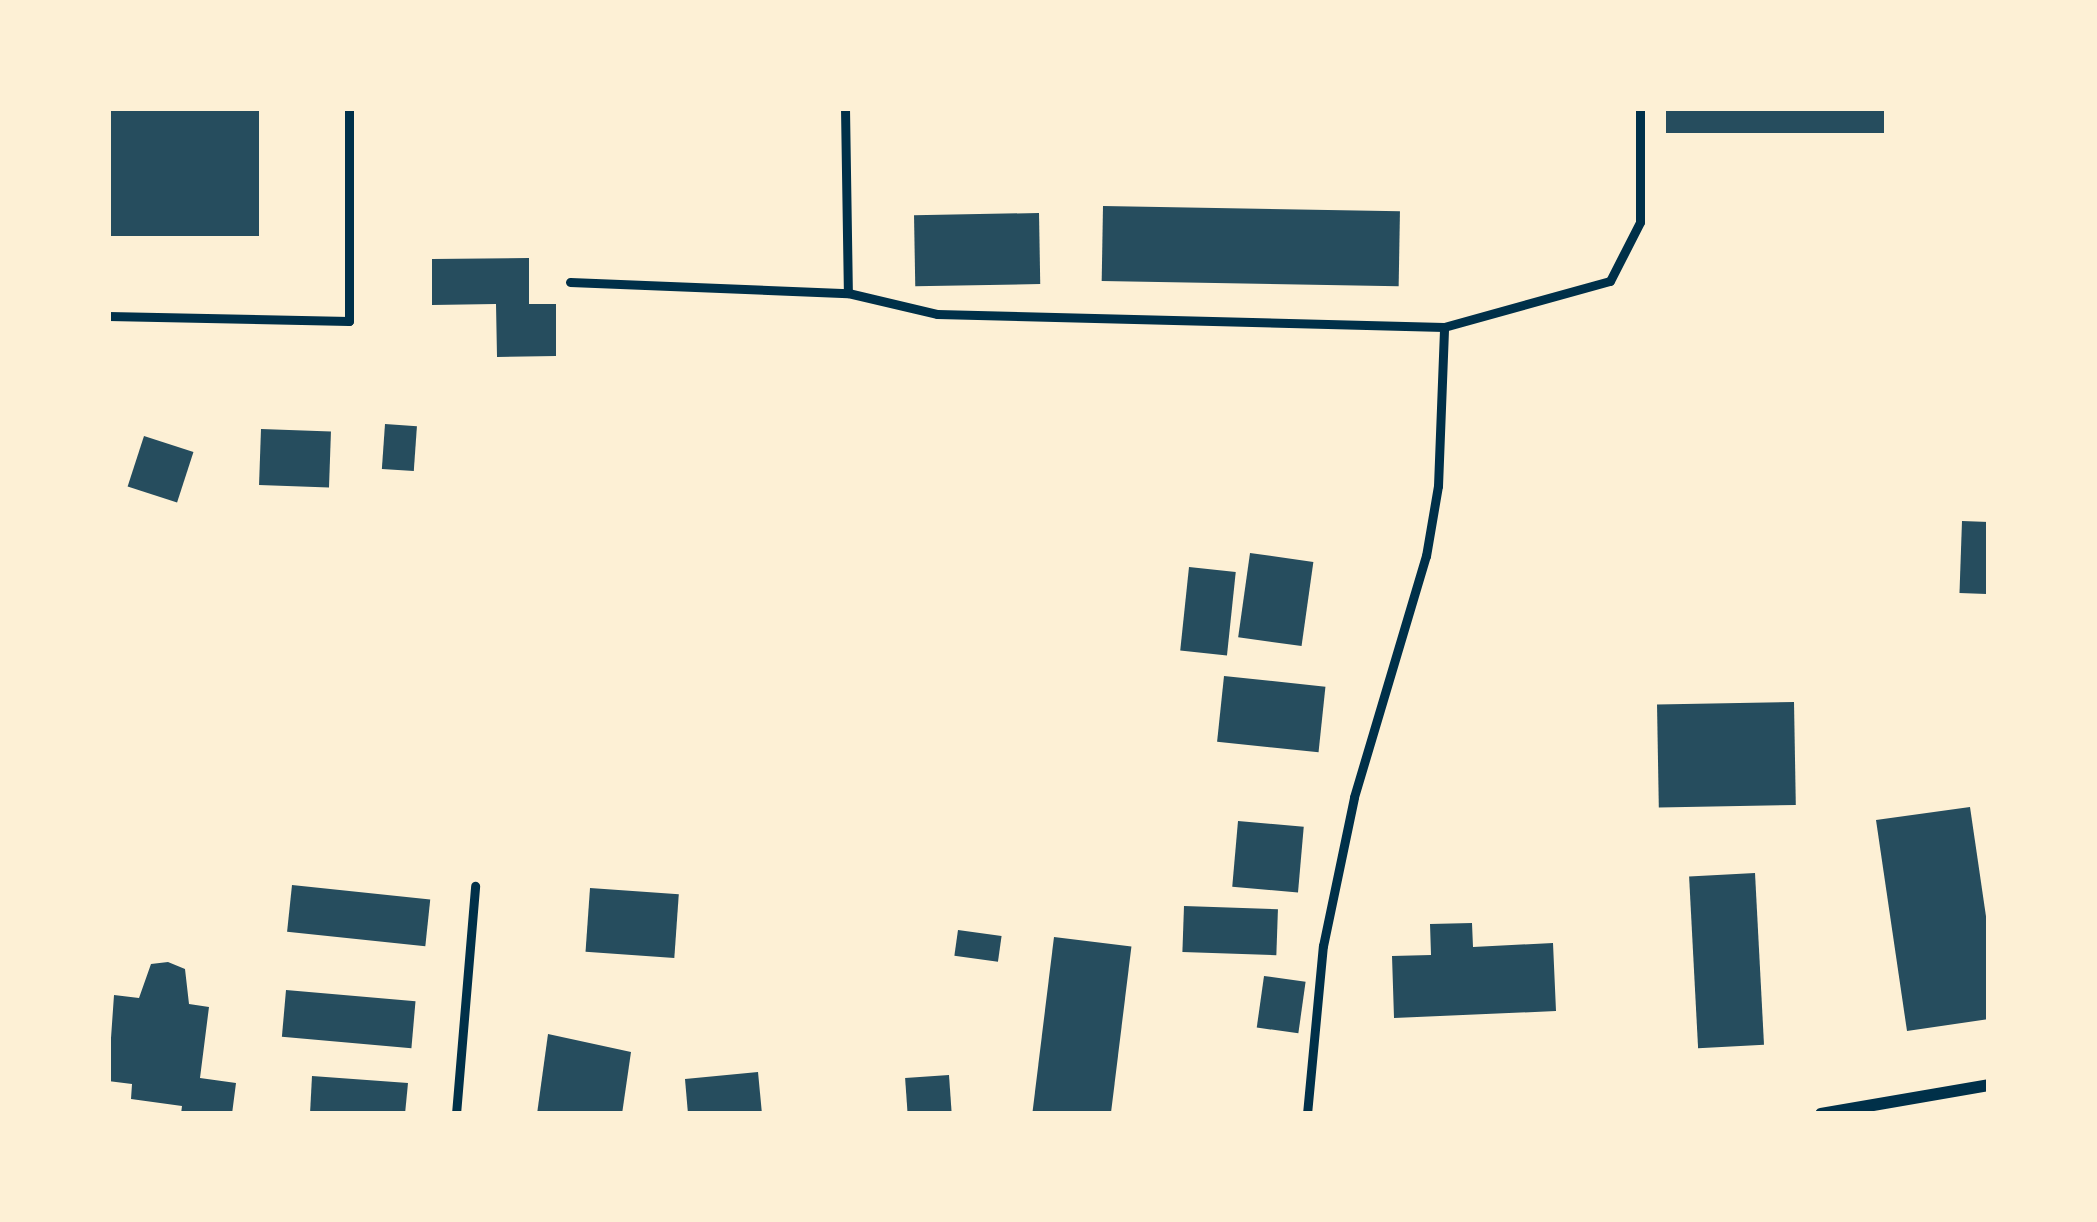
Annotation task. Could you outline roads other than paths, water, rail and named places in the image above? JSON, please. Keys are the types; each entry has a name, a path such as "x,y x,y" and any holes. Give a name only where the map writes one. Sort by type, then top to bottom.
{"street":[{"path":"1821,1114 1989,1085"}],"lane":[{"path":"108,316 349,321 350,108"},
{"path":"845,108 848,292"},
{"path":"570,282 848,292 937,314 1444,327 1610,281 1640,222 1640,108"},
{"path":"1307,1114 1323,946 1354,797 1426,556 1438,486 1444,327"},
{"path":"455,1114 475,886"}]}
